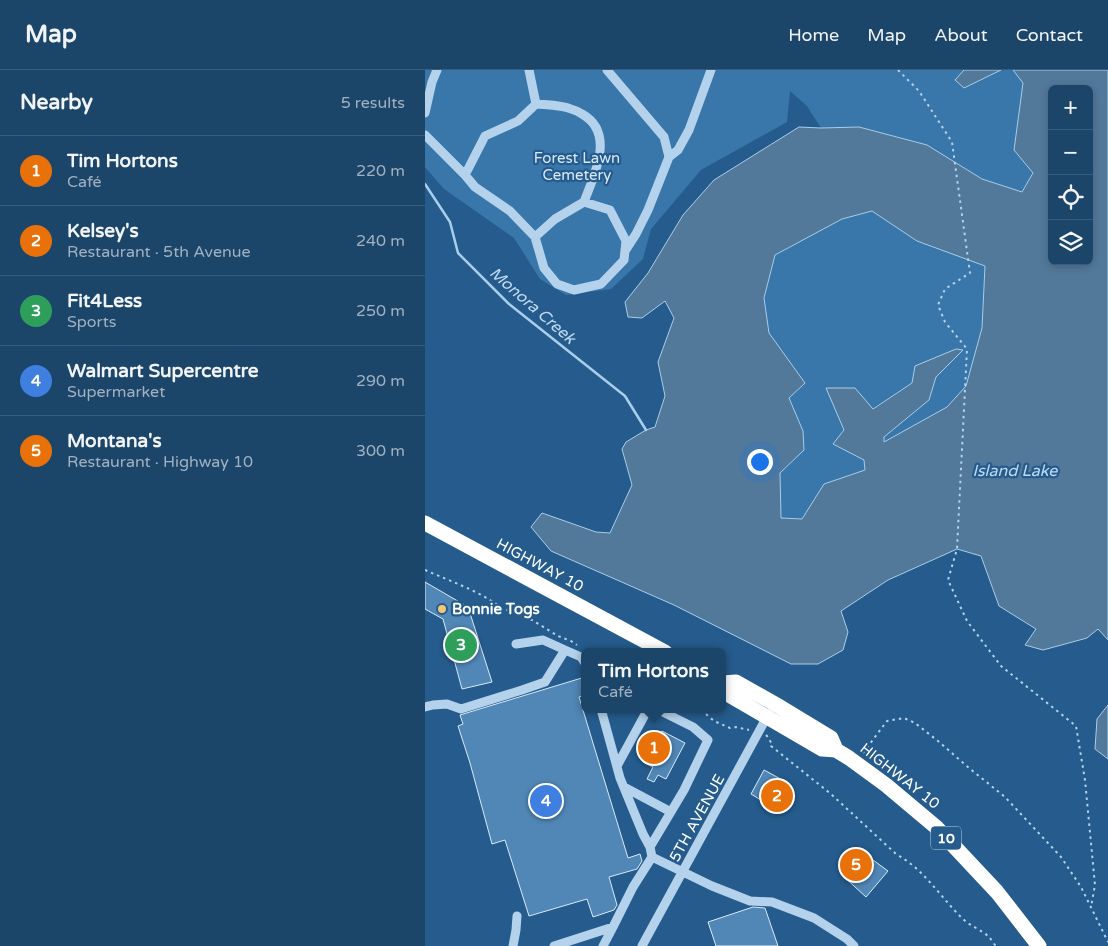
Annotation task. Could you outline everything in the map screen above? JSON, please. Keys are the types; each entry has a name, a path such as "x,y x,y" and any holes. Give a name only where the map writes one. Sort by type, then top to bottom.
{"highway":[{"name":"HIGHWAY 10","path":"425,522 658,648"},
{"name":"HIGHWAY 10","path":"726,689 729,695 771,710 822,749 835,750 887,785 936,827 997,892 1039,946"}],"street":[{"path":"425,113 432,82 437,70"},
{"path":"529,70 536,104"},
{"path":"607,70 664,137 669,157"},
{"path":"625,252 648,210 669,157 678,150 689,130 711,70"},
{"path":"465,175 485,136 517,121 536,104 571,108 591,119 600,134 601,149 597,167 584,202 555,219 535,237"},
{"path":"425,135 475,187 511,211 535,237 545,268 557,284 574,290 601,284 625,260 626,241 610,210 584,202"},
{"path":"516,644 543,640 581,657"},
{"path":"425,707 447,704 461,709 545,682 565,650"},
{"name":"5TH AVENUE","path":"643,946 771,710"},
{"path":"602,713 624,787 650,847 652,857 633,887 603,946"},
{"path":"617,766 645,713"},
{"path":"650,847 684,790 708,740 693,726 665,713"},
{"path":"624,787 671,812"},
{"path":"652,857 712,886 750,901 772,902 814,918 847,939 854,946"},
{"path":"513,946 517,916"},
{"path":"555,946 613,927"}],"path":[{"path":"898,70 919,91 951,142 969,273 945,289 938,305 945,322 967,349 957,549 948,580 967,621 1001,666 1076,726 1085,780 1095,885 1091,907"},
{"path":"425,570 468,588 491,600 503,609 505,608 532,620 579,646"},
{"path":"706,713 714,721 731,728 736,726 767,736 772,744 771,746 831,794 896,854 908,861 927,878 963,919 988,936 996,946"},
{"path":"856,763 887,721 904,718 915,723 939,740 969,768 1005,797 1061,858 1081,887 1108,941"}],"green space":[{"name":"Forest Lawn Cemetery","path":"425,70 964,70 955,80 964,88 1001,70 1013,70 1023,82 1014,150 1033,173 1022,192 982,179 927,145 859,127 821,128 807,106 790,91 787,122 701,170 651,229 643,259 611,289 566,295 540,279 514,238 444,189 425,167"},
{"path":"872,211 917,241 985,266 982,328 966,386 947,407 884,442 884,437 929,400 936,377 962,350 872,409 864,460 865,470 824,484 802,519 781,518 780,473 804,450 803,431 788,398 805,383 769,333 764,298 775,255 842,219"}],"water":[{"path":"964,70 1001,70 964,88 955,80"},
{"name":"Island Lake","path":"1013,70 1108,70 1108,640 1098,629 1087,638 1043,650 1025,645 1036,629 999,606 981,556 957,549 888,580 841,611 848,632 843,650 818,664 791,664 674,605 551,551 531,527 542,513 596,532 610,533 632,485 622,449 626,442 655,427 665,396 658,362 674,318 665,301 642,318 628,317 625,302 648,273 683,215 714,180 799,127 859,127 927,145 982,179 1022,192 1033,173 1014,150 1023,83","holes":["872,211 917,241 985,266 982,328 966,386 947,407 884,442 884,437 929,400 936,377 963,350 956,349 915,366 912,383 873,409 855,388 826,388 844,430 833,444 864,460 865,470 824,484 802,519 781,518 780,473 804,450 803,431 789,398 805,383 769,333 764,298 775,255 842,219"]},
{"path":"1108,705 1108,759 1095,749 1097,719"}],"building":[{"path":"425,582 468,607 492,682 462,689 443,619 425,609"},
{"path":"581,678 581,696 579,697 581,713 584,713 628,858 640,854 642,861 637,869 609,877 617,905 614,910 593,917 587,899 529,916 505,840 492,844 458,726 463,724 460,715"},
{"path":"662,731 685,743 666,779 658,775 654,782 647,779 653,767 643,762 654,739 657,740"},
{"path":"764,770 788,783 774,808 751,794"},
{"path":"861,851 888,871 866,897 842,875"},
{"path":"753,907 765,908 778,946 716,946 708,922"}],"waterway":[{"name":"Monora Creek","path":"425,184 450,222 458,253 509,304 625,396 646,430"}],"place":[{"name":"Bonnie Togs","path":"442,609"},
{"name":"Fit4Less","path":"461,645"},
{"name":"Tim Hortons","path":"654,748"},
{"name":"Kelsey's","path":"777,796"},
{"name":"Walmart Supercentre","path":"546,801"},
{"name":"Montana's","path":"856,865"}]}
